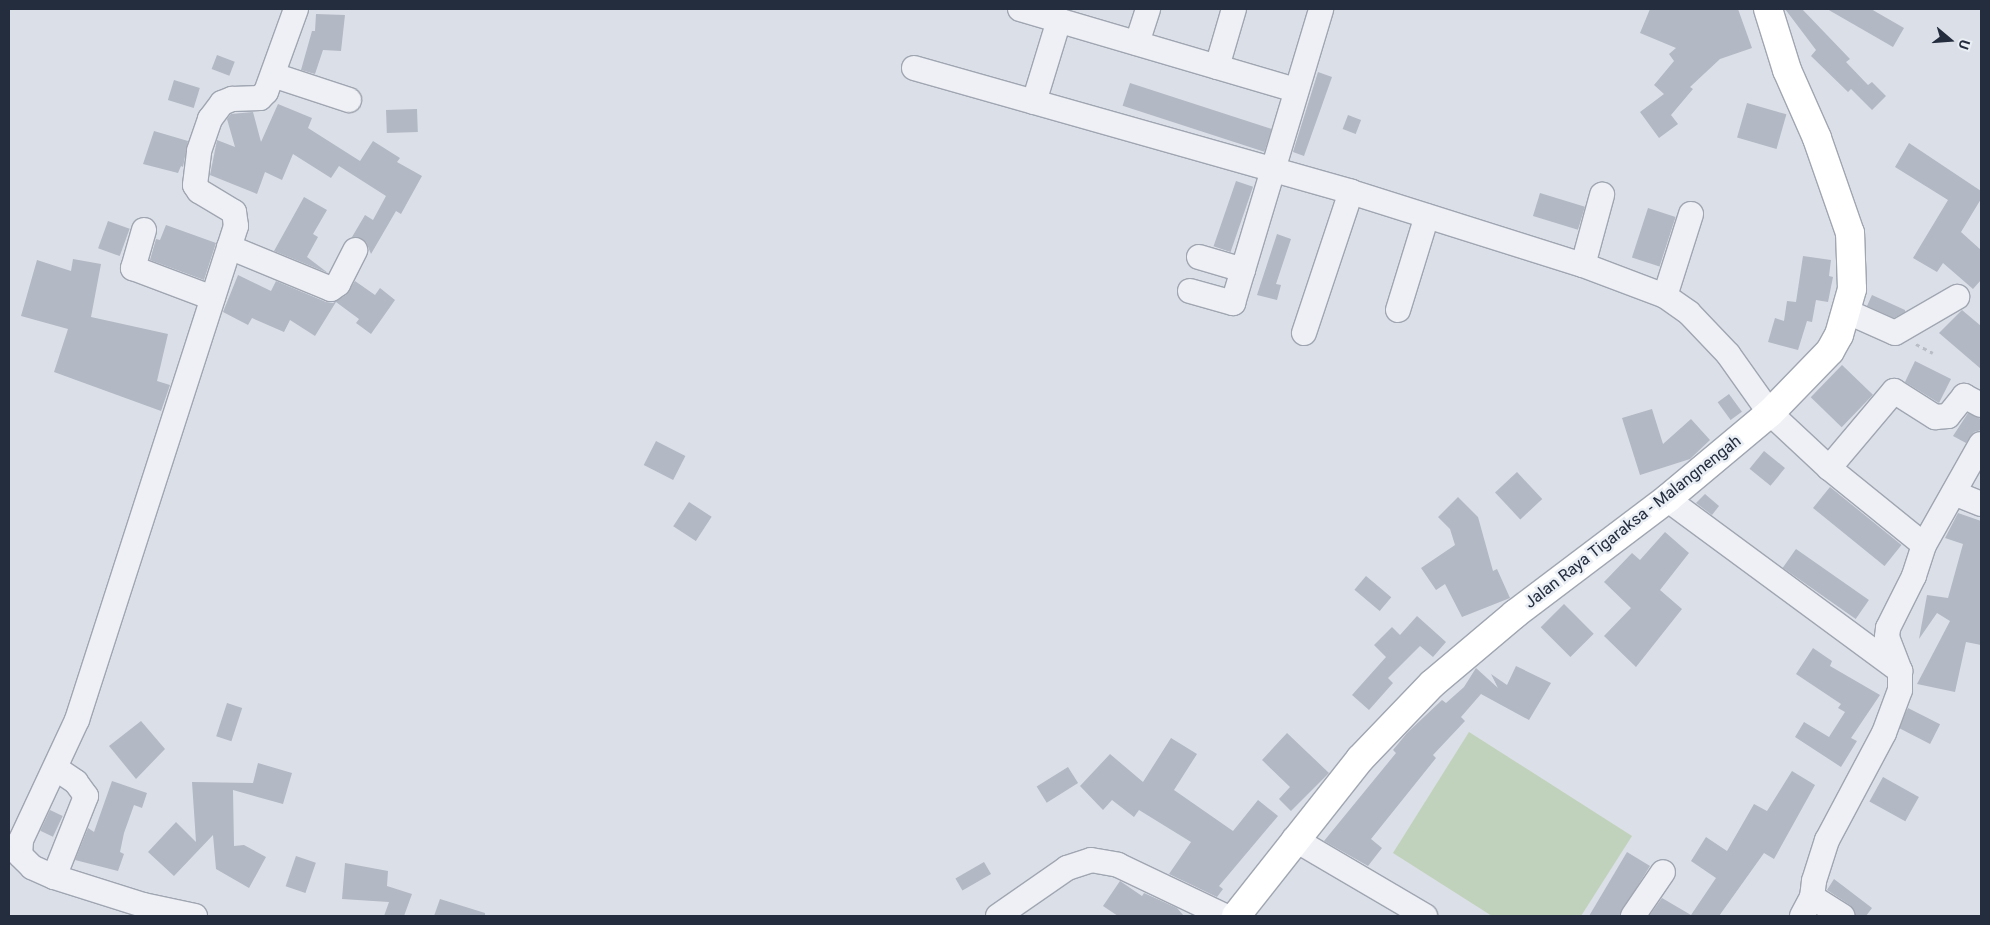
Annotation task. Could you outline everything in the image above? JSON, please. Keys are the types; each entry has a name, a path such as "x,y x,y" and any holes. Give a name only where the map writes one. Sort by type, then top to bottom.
{"main road":[{"name":"Jalan Raya Tigaraksa - Malangnengah","path":"1236,916 1294,839 1398,717 1458,661 1668,499 1770,413 1830,351 1848,312 1853,265 1850,234 1817,138 1787,70 1768,9"}],"street":[{"path":"196,916 143,905 54,877 32,867 20,855 21,840 28,821 55,768 87,691 213,298 237,217 234,212 195,185 199,151 216,109 232,99 260,98 273,75 296,9"},
{"path":"1020,9 1296,90"},
{"path":"1137,43 1148,9"},
{"path":"1217,67 1234,9"},
{"path":"1190,291 1233,304 1321,9"},
{"path":"1034,102 1059,20"},
{"path":"914,68 1351,192 1583,265 1664,296 1689,312 1728,354 1770,413 1828,468 1924,545"},
{"path":"273,75 349,100"},
{"path":"1304,333 1351,192"},
{"path":"1583,265 1602,195"},
{"path":"1664,296 1690,214"},
{"path":"1398,310 1427,216"},
{"path":"144,230 133,268 213,298"},
{"path":"229,246 331,289 338,284 355,250"},
{"path":"1199,257 1242,270"},
{"path":"1848,312 1895,334 1957,298"},
{"path":"1828,468 1894,391 1935,417 1948,416 1964,396 1981,405"},
{"path":"1842,916 1807,907 1827,840 1884,733 1900,690 1900,671 1887,637 1888,628 1914,576 1924,545 1981,444"},
{"path":"1954,493 1981,504"},
{"path":"1668,499 1900,671"},
{"path":"54,877 86,796 76,782 55,768"},
{"path":"1294,839 1425,916"},
{"path":"998,916 1067,868 1091,860 1118,865 1225,916"},
{"path":"1633,916 1663,872"}],"green space":[{"path":"1469,732 1632,836 1581,916 1492,916 1393,853"}],"building":[{"path":"1650,9 1738,9 1752,48 1720,59 1690,87 1693,89 1671,115 1678,124 1659,138 1640,112 1664,94 1654,85 1674,61 1669,54 1676,48 1640,33"},
{"path":"1785,9 1802,9 1850,59 1846,62 1868,85 1872,82 1886,96 1872,110 1851,89 1848,92 1811,56 1816,50"},
{"path":"1827,9 1871,9 1904,28 1893,47"},
{"path":"316,14 345,15 341,51 323,50 315,74 301,70 312,31 315,31"},
{"path":"217,55 235,62 229,76 212,69"},
{"path":"1318,72 1332,77 1304,156 1293,152"},
{"path":"174,80 200,88 194,108 168,100"},
{"path":"1130,83 1272,129 1264,152 1123,106"},
{"path":"1747,103 1786,114 1776,149 1737,138"},
{"path":"278,104 312,118 308,128 360,161 373,141 400,158 397,162 422,176 401,214 396,211 371,254 366,242 352,237 365,215 373,220 386,196 339,166 331,178 293,154 282,180 265,172 257,194 210,175 217,140 235,147 227,119 231,114 253,112 261,142"},
{"path":"417,109 418,132 387,133 386,110"},
{"path":"1348,115 1361,120 1356,134 1343,129"},
{"path":"154,131 188,141 183,167 181,166 178,173 143,164"},
{"path":"1909,143 1981,191 1981,199 1961,232 1981,250 1981,280 1973,289 1943,263 1937,272 1913,258 1948,200 1895,167"},
{"path":"1236,181 1253,187 1231,252 1214,246"},
{"path":"1540,193 1585,207 1578,230 1533,216"},
{"path":"304,197 327,210 313,234 318,237 307,257 328,273 274,251"},
{"path":"1648,208 1676,217 1660,266 1632,257"},
{"path":"108,221 130,229 120,256 98,248"},
{"path":"166,225 216,243 204,280 150,260 156,239 160,240"},
{"path":"1277,234 1291,239 1276,284 1281,285 1277,300 1257,295"},
{"path":"1803,256 1831,260 1829,276 1833,277 1828,302 1816,300 1812,322 1807,321 1798,350 1768,342 1775,318 1784,321 1787,301 1796,302"},
{"path":"73,259 101,264 91,317 168,334 157,381 170,385 161,411 54,372 68,329 21,316 37,260 71,271"},
{"path":"238,275 271,291 276,281 326,302 333,303 346,295 355,281 375,295 380,288 395,300 371,334 356,323 359,319 336,302 315,336 290,320 284,332 252,318 248,325 223,312"},
{"path":"1872,295 1905,310 1905,312 1894,318 1867,306"},
{"path":"1962,310 1981,326 1981,369 1939,333"},
{"path":"1915,361 1951,379 1939,403 1905,382"},
{"path":"1842,365 1873,395 1842,427 1811,397"},
{"path":"1729,394 1742,412 1731,420 1718,402"},
{"path":"1652,409 1663,444 1691,419 1710,440 1690,459 1640,475 1622,418"},
{"path":"1968,413 1981,419 1981,430 1974,432 1966,443 1953,436"},
{"path":"656,441 685,456 673,480 644,465"},
{"path":"1764,451 1785,468 1771,486 1750,469"},
{"path":"1517,472 1542,499 1520,520 1495,492"},
{"path":"1830,487 1901,545 1885,566 1813,508"},
{"path":"1705,494 1719,506 1712,515 1696,503"},
{"path":"1458,497 1478,517 1493,571 1497,569 1510,598 1462,617 1445,584 1436,590 1421,568 1455,545 1450,529 1438,517"},
{"path":"689,502 712,517 696,541 673,526"},
{"path":"1958,513 1981,521 1981,645 1966,642 1955,692 1917,684 1950,621 1937,613 1919,639 1927,595 1948,598 1963,544 1945,538"},
{"path":"1665,532 1689,553 1660,590 1682,609 1636,667 1604,636 1631,608 1604,582 1632,553 1640,560"},
{"path":"1796,549 1869,600 1856,619 1783,568"},
{"path":"1366,576 1391,597 1380,611 1354,590"},
{"path":"1564,604 1594,634 1570,657 1541,627"},
{"path":"1417,616 1446,642 1433,657 1420,646 1388,678 1393,683 1369,710 1352,695 1386,657 1374,645 1392,627 1400,635"},
{"path":"1813,648 1832,661 1830,666 1880,695 1851,738 1857,741 1841,767 1795,737 1804,722 1829,737 1845,712 1838,708 1841,704 1796,674"},
{"path":"1516,666 1551,683 1529,720 1481,694 1461,717 1465,721 1433,755 1436,758 1371,839 1382,848 1368,866 1324,841 1396,753 1393,750 1407,733 1442,700 1446,703 1464,687 1476,668 1498,688 1491,674 1507,685"},
{"path":"227,703 242,708 231,741 216,736"},
{"path":"1908,708 1940,724 1930,744 1898,728"},
{"path":"141,721 165,749 136,779 109,746"},
{"path":"1287,733 1329,773 1291,811 1279,799 1290,787 1262,760"},
{"path":"1171,738 1197,754 1174,790 1233,831 1258,800 1278,816 1219,886 1223,889 1217,897 1169,874 1191,842 1139,810 1134,817 1112,800 1103,810 1080,786 1110,754 1143,782"},
{"path":"258,763 292,773 283,804 233,790 234,846 244,845 266,857 249,888 216,869 213,835 174,876 148,852 176,822 196,842 192,782 253,783"},
{"path":"1068,767 1078,783 1047,803 1037,787"},
{"path":"1792,771 1815,785 1774,859 1764,853 1719,916 1649,916 1662,898 1691,915 1716,878 1691,861 1706,837 1727,851 1754,804 1767,811"},
{"path":"1883,777 1919,797 1905,821 1869,801"},
{"path":"112,781 147,793 142,808 134,805 124,833 120,852 124,854 118,871 75,860 88,828 94,832"},
{"path":"50,810 63,816 53,837 40,831"},
{"path":"1627,852 1650,866 1619,916 1589,916"},
{"path":"296,856 316,863 305,893 286,886"},
{"path":"984,862 991,874 962,891 955,878"},
{"path":"345,863 388,871 387,886 412,894 404,916 384,916 389,902 342,899"},
{"path":"1834,879 1872,908 1866,916 1856,916 1850,905 1827,890"},
{"path":"1120,881 1142,896 1144,893 1177,908 1184,916 1118,916 1103,906"},
{"path":"440,899 485,913 485,916 434,916"}]}
